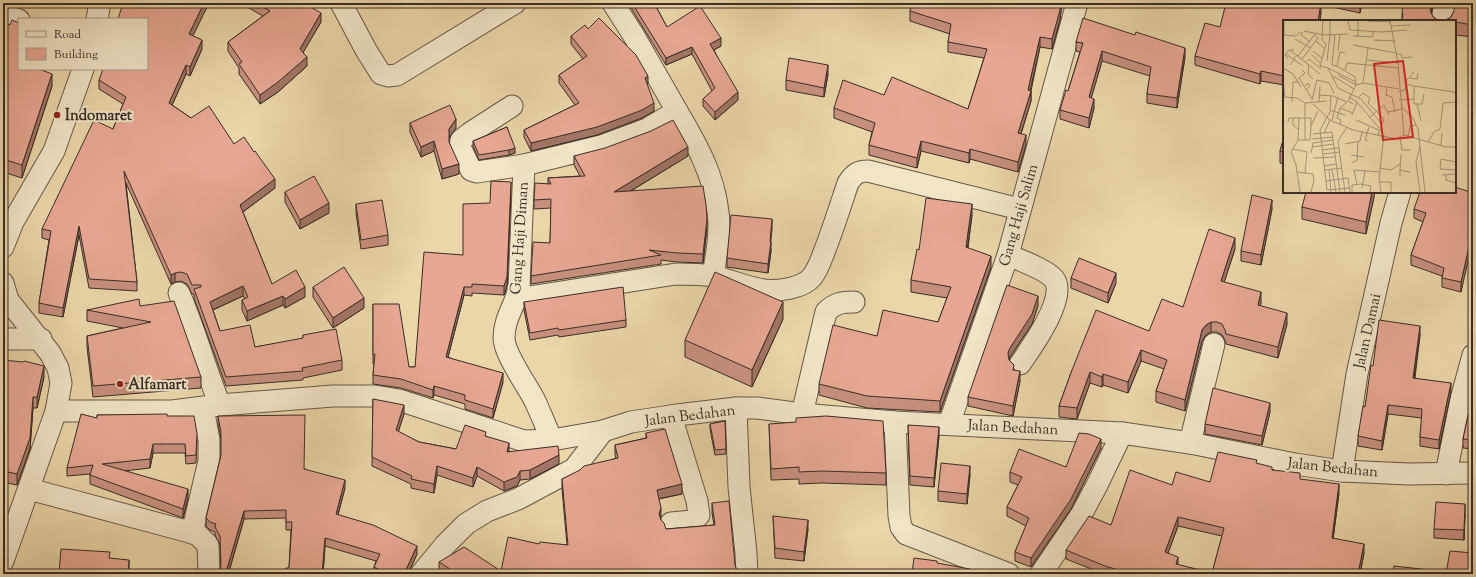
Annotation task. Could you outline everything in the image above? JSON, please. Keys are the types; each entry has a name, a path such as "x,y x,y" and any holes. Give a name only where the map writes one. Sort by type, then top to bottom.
{"street":[{"path":"97,18 100,3"},
{"path":"341,3 366,50 381,74 388,76 397,76 515,3"},
{"path":"613,3 634,36 701,153 714,189 718,214 717,251 713,276"},
{"name":"Gang Haji Salim","path":"949,424 1008,255 1077,3"},
{"path":"1442,20 1445,3"},
{"path":"3,14 18,20"},
{"path":"3,247 13,222 54,151 83,70"},
{"path":"512,106 461,140 460,147 471,170 477,172 524,165 601,146 646,129 677,111"},
{"name":"Gang Haji Diman","path":"524,165 518,288 516,299 507,315 504,326 504,340 509,355 534,400 552,440"},
{"path":"516,299 676,274 713,276 763,290 777,291 796,286 811,278 822,259 848,183 852,176 860,171 868,171 1020,210"},
{"name":"Jalan Damai","path":"1342,471 1357,374 1391,223 1400,193"},
{"path":"1008,255 1054,278 1058,286 1057,297 1041,334 1020,364"},
{"path":"3,283 8,300 41,339 50,353 58,368 61,383 56,411 3,561"},
{"path":"179,293 212,406 209,461 192,533"},
{"path":"802,414 826,312 833,305 854,302"},
{"path":"3,339 41,339"},
{"path":"1190,443 1214,344"},
{"path":"1446,474 1460,398 1473,354"},
{"name":"Jalan Bedahan","path":"56,411 172,412 212,406 333,396 375,396 399,400 524,440 552,440 604,431 631,422 736,408 757,408 802,414 895,422 1122,433 1190,443 1295,464 1342,471 1409,474 1473,473"},
{"path":"736,408 739,487 747,574"},
{"path":"671,416 700,515 693,521 671,523"},
{"path":"895,422 899,516 901,528 906,534 1009,574"},
{"path":"421,574 444,544 466,524 488,511 518,499 574,469 604,431"},
{"path":"1041,574 1081,515 1122,433"},
{"path":"29,489 197,534 208,545 209,574"}],"building":[{"path":"123,3 204,3 189,34 202,40 190,67 186,65 169,103 191,118 209,106 234,144 244,137 275,179 240,205 272,284 296,270 305,287 285,299 283,296 247,311 242,300 248,297 243,286 210,302 220,331 250,325 255,347 303,338 303,335 336,329 342,360 302,368 303,371 226,377 194,289 201,287 201,285 192,285 187,274 181,272 171,275 124,171 137,282 89,279 79,226 63,308 39,303 51,231 42,229 94,120 113,129 126,97 99,80 103,70 148,70 148,18 118,18"},
{"path":"256,3 304,3 321,13 300,49 307,57 278,82 260,95 239,64 242,62 228,42 270,11"},
{"path":"632,3 654,3 667,27 700,6 721,38 710,44 738,92 715,112 703,99 715,88 692,47 666,58"},
{"path":"912,3 1061,3 1052,39 1040,37 1028,90 1031,91 1018,133 1026,135 1018,162 970,149 969,153 921,141 917,158 869,145 875,123 834,108 843,80 884,95 892,77 968,109 987,49 948,42 951,24 910,11"},
{"path":"1226,3 1321,3 1318,20 1283,20 1283,76 1261,71 1260,74 1195,56 1205,23 1220,27"},
{"path":"1403,3 1431,3 1431,13 1434,18 1438,20 1402,20"},
{"path":"1455,3 1473,3 1473,25 1456,22 1456,20 1446,20 1451,17 1454,11"},
{"path":"599,18 636,55 648,76 645,78 654,103 642,110 597,127 531,143 524,130 579,103 559,75 587,56 571,36 585,25 588,29"},
{"path":"1083,18 1135,35 1136,32 1185,48 1177,98 1147,94 1151,67 1102,51 1089,97 1094,99 1089,118 1060,110 1066,90 1068,91 1083,43 1076,42"},
{"path":"12,20 18,23 18,70 42,70 52,74 22,165 3,159 3,22 10,25"},
{"path":"789,58 828,65 824,88 786,80"},
{"path":"450,105 456,119 449,129 449,142 459,164 442,169 434,141 421,147 410,123"},
{"path":"673,120 688,147 614,192 703,186 707,219 703,254 649,250 661,255 531,276 533,242 550,243 551,199 534,200 535,183 551,184 548,178 585,176 574,156 605,148 651,131"},
{"path":"507,127 515,148 479,155 473,141"},
{"path":"1283,140 1283,152 1280,151"},
{"path":"314,176 329,203 300,220 285,192"},
{"path":"491,181 511,182 507,277 504,286 472,284 472,287 464,287 446,357 503,373 493,409 465,400 465,395 434,386 433,390 401,379 373,375 375,354 373,355 373,304 399,304 409,367 415,367 424,252 463,255 463,204 490,203"},
{"path":"1456,187 1473,193 1473,229 1461,282 1442,278 1444,268 1411,255 1426,213 1414,209 1420,193 1456,193"},
{"path":"1306,193 1372,193 1366,222 1302,207"},
{"path":"1252,195 1272,200 1261,255 1241,251"},
{"path":"926,198 972,204 966,247 991,256 940,401 867,396 819,384 833,325 877,336 883,310 938,322 951,287 911,280 917,249 919,250"},
{"path":"382,200 388,235 361,240 356,204"},
{"path":"731,215 772,219 768,264 727,258"},
{"path":"1209,229 1235,238 1221,281 1261,292 1258,305 1287,313 1278,347 1226,334 1222,324 1211,322 1202,330 1185,400 1156,391 1167,360 1141,350 1128,382 1103,374 1102,377 1090,372 1077,408 1059,406 1096,310 1149,331 1162,299 1183,307"},
{"path":"1079,258 1116,273 1108,293 1071,278"},
{"path":"344,267 364,298 333,318 313,287"},
{"path":"715,272 783,302 752,370 685,340"},
{"path":"1007,285 1038,296 1032,314 1008,353 1009,360 1014,365 1013,370 1020,371 1013,406 968,397"},
{"path":"623,287 626,320 530,333 524,302"},
{"path":"139,299 140,306 174,301 201,377 93,386 87,336 151,322 87,310"},
{"path":"1379,320 1420,326 1413,378 1451,383 1439,440 1420,437 1422,409 1388,405 1382,441 1358,436 1363,406 1365,407 1371,365 1373,366"},
{"path":"3,360 24,361 44,366 37,397 33,397 30,438 17,474 3,471"},
{"path":"1213,388 1270,403 1262,436 1205,424"},
{"path":"1473,392 1473,440 1463,439"},
{"path":"373,399 404,405 396,430 419,442 456,449 465,425 486,432 485,436 509,443 507,452 558,446 559,455 530,470 520,471 517,477 504,482 477,467 473,478 437,466 434,484 411,479 412,476 372,457"},
{"path":"81,414 97,418 97,415 167,414 167,416 194,416 197,433 196,455 186,456 185,444 153,444 150,459 102,464 188,489 183,509 90,475 93,465 67,468"},
{"path":"305,415 304,469 345,480 336,514 373,525 417,546 404,574 388,574 374,567 380,554 325,538 322,574 285,574 286,568 289,568 292,522 286,522 286,510 244,511 226,572 241,571 256,574 217,574 221,566 220,536 215,527 216,524 210,522 206,518 221,455 221,432 218,416"},
{"path":"826,416 883,421 886,473 822,471 799,472 799,467 771,469 769,424 796,422 796,418"},
{"path":"725,421 726,449 715,450 710,424"},
{"path":"908,425 939,427 934,478 910,476"},
{"path":"665,429 682,484 657,490 661,508 659,514 661,520 666,529 715,525 712,503 729,501 735,565 739,574 458,574 439,562 464,547 501,571 508,537 539,544 540,542 568,545 562,479 580,470 584,466 618,458 615,445 647,438 646,433"},
{"path":"1079,433 1089,434 1101,439 1071,499 1031,558 1015,552 1029,518 1007,507 1022,477 1010,472 1019,449 1066,467"},
{"path":"1218,452 1257,460 1256,463 1272,467 1272,470 1300,473 1300,479 1339,484 1332,538 1364,544 1358,574 1131,574 1105,566 1066,550 1089,516 1111,525 1130,470 1172,485 1176,472 1210,482","holes":["1178,517 1224,528 1212,573 1176,564 1178,557 1165,552"]},
{"path":"941,463 970,466 967,494 938,491"},
{"path":"1436,502 1465,504 1464,530 1434,529"},
{"path":"773,516 808,520 804,552 775,548"},
{"path":"61,549 110,552 109,558 129,560 128,574 59,574"},
{"path":"1450,551 1473,553 1473,574 1446,574"},
{"path":"914,558 937,561 937,563 970,569 969,574 826,574 827,570 912,573"},
{"path":"1394,566 1430,570 1446,574 1393,574"}],"place":[{"name":"Indomaret","path":"57,115"},
{"name":"Alfamart","path":"120,384"}]}
